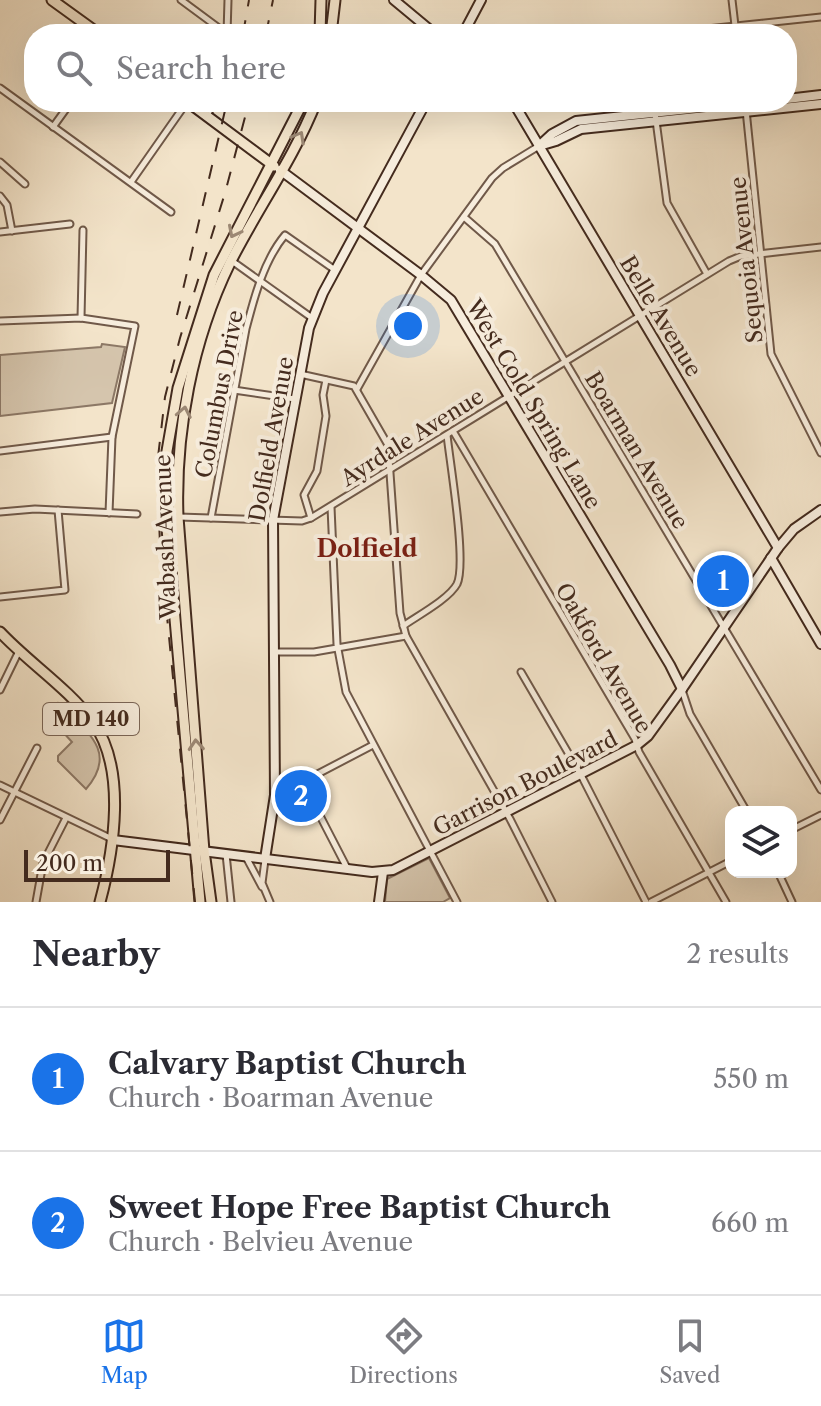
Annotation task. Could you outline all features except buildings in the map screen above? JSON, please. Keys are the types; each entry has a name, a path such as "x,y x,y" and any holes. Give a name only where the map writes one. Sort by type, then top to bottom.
{"main road":[{"path":"52,0 85,24"},
{"path":"320,24 321,0"},
{"path":"332,24 335,0"},
{"name":"West Cold Spring Lane","path":"202,112 280,170"},
{"name":"Wabash Avenue","path":"211,902 199,850 178,671 166,517 167,451 178,388 219,265 298,112"},
{"name":"Wabash Avenue","path":"200,902 190,670 178,517 177,470 184,412 206,326 232,261 311,112"},
{"name":"MD 140","path":"0,632 86,714 105,742 112,773 113,840 100,902"},
{"path":"178,671 190,670"}],"street":[{"path":"181,0 213,24"},
{"path":"227,24 228,0"},
{"path":"394,0 423,24"},
{"path":"468,24 481,0"},
{"path":"732,0 735,24"},
{"path":"754,24 821,17"},
{"path":"0,88 24,106"},
{"path":"797,98 821,95"},
{"path":"797,105 821,104"},
{"path":"33,112 171,212"},
{"path":"53,127 64,112"},
{"path":"131,182 181,112"},
{"name":"Dolfield Avenue","path":"265,859 275,803 273,520 299,374 312,318 357,227 420,112"},
{"name":"Belle Avenue","path":"519,112 778,548"},
{"path":"357,389 421,275 496,174 539,146 556,141 578,125 695,112"},
{"name":"Sequoia Avenue","path":"745,112 771,354 821,453"},
{"path":"655,117 667,203 707,274"},
{"path":"0,162 25,184"},
{"name":"West Cold Spring Lane","path":"280,170 441,290 457,308 676,674 690,714 744,806"},
{"path":"0,196 7,205 12,231"},
{"name":"Boarman Avenue","path":"464,217 493,240 821,790"},
{"path":"0,232 70,224"},
{"path":"81,318 83,230"},
{"name":"Columbus Drive","path":"211,518 246,329 261,281 285,235 335,270"},
{"name":"Ayrdale Avenue","path":"166,517 302,521 311,518 737,257 821,247"},
{"path":"232,261 312,318"},
{"path":"0,321 81,318 135,326 112,437 109,513"},
{"path":"299,374 350,384 357,389 387,439 406,636 552,902"},
{"path":"311,518 304,495 317,471 326,416 323,395 326,380"},
{"path":"234,390 295,399"},
{"path":"403,626 449,593 458,579 460,566 450,433"},
{"name":"Oakford Avenue","path":"450,433 637,745 726,902"},
{"path":"0,451 112,437"},
{"path":"331,506 339,648 346,692 457,902"},
{"path":"0,512 27,509 137,514"},
{"path":"0,597 65,590 58,510"},
{"name":"Garrison Boulevard","path":"113,840 383,872 430,851 581,775 648,736 778,548 794,529 821,510"},
{"path":"771,558 821,644"},
{"path":"274,652 303,653 406,636"},
{"path":"0,690 19,651"},
{"path":"521,672 649,902 725,864"},
{"path":"275,779 308,779 373,745"},
{"path":"0,820 37,748"},
{"path":"301,779 347,869"},
{"path":"0,785 113,840"},
{"path":"797,827 821,815"},
{"path":"36,902 43,863 66,818"},
{"path":"226,854 231,902"},
{"path":"245,856 270,902"},
{"path":"264,891 265,859"},
{"path":"379,902 383,872"},
{"path":"781,878 792,902"}],"shaded area":[{"path":"102,344 125,347 112,403 0,416 0,355 101,347"},
{"path":"58,703 88,732 99,752 95,776 86,789 58,761 58,756 72,742 51,719 54,716 50,712"},
{"path":"429,858 450,898 443,902 385,902 387,879"}],"railway":[{"path":"245,24 249,0"},
{"path":"268,24 273,0"},
{"path":"177,315 225,112"},
{"path":"195,902 160,545 157,466 165,397 246,112"}],"place":[{"name":"Calvary Baptist Church","path":"723,581"},
{"name":"Sweet Hope Free Baptist Church","path":"301,796"}],"district":[{"name":"Dolfield","path":"367,549"}]}
